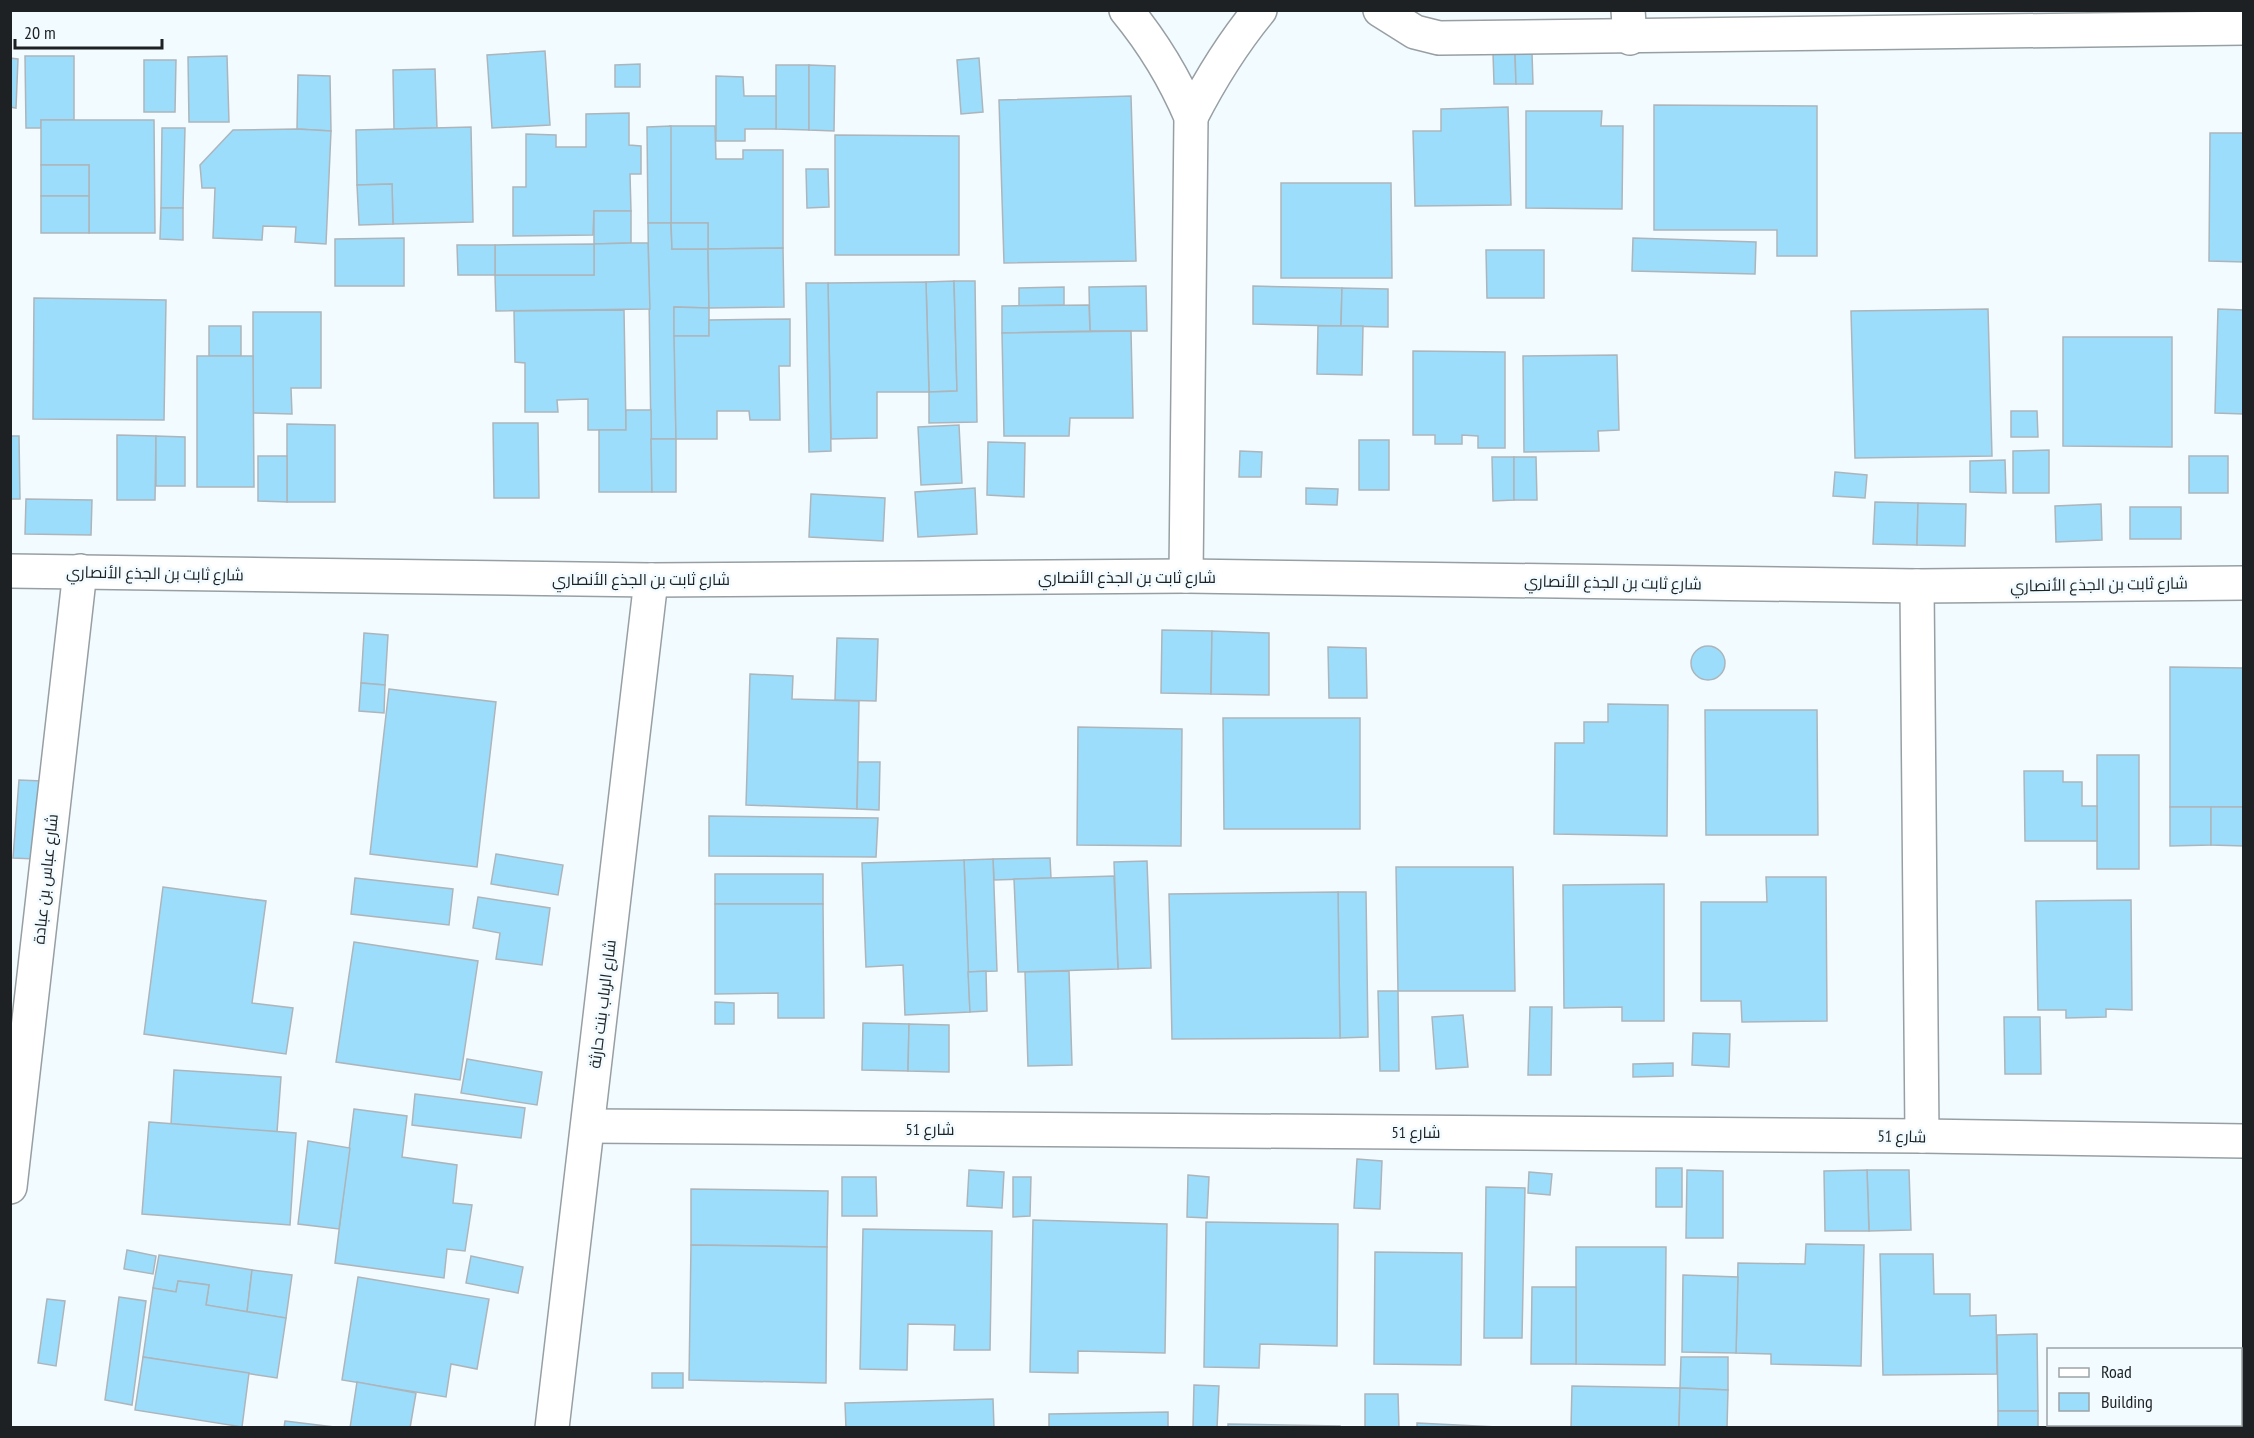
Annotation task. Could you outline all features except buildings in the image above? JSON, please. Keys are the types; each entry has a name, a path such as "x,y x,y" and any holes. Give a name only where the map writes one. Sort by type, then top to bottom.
{"street":[{"path":"1126,10 1148,37 1173,75 1191,117 1186,576"},
{"path":"1191,117 1211,76 1236,39 1260,10"},
{"path":"1380,10 1415,32 1439,38 1629,24 2244,28"},
{"name":"شارع ثابت بن الجذع الأنصاري","path":"10,571 651,580 1186,576 1917,586 2244,582"},
{"name":"شارع عباس بن عبادة","path":"10,1187 13,1138 80,571"},
{"name":"شارع الرباب بنت حارثة","path":"552,1428 651,580"},
{"path":"1917,586 1922,1136"},
{"name":"شارع 51","path":"588,1126 1922,1136 2244,1141"}]}
